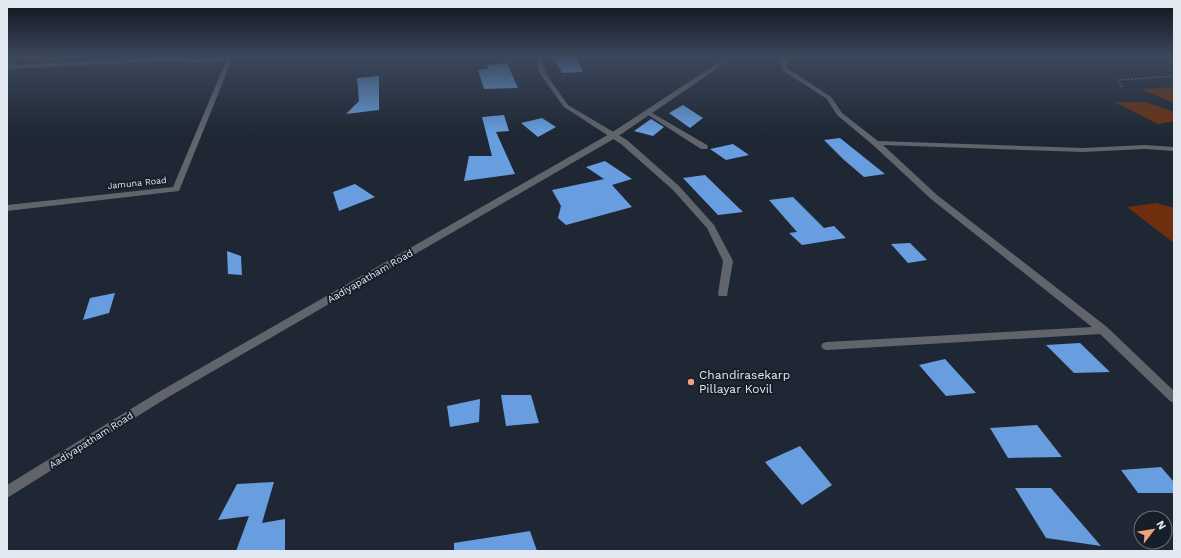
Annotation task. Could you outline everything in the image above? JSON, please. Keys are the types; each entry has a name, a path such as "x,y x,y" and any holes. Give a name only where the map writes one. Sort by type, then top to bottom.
{"street":[{"name":"Jamuna Road","path":"7,208 176,189 219,83"},
{"path":"549,83 566,106 624,142 676,188 711,227 728,261 723,294"},
{"name":"Aadiyapatham Road","path":"7,492 168,392 614,135 692,83"},
{"path":"806,83 829,98 839,114 876,143 934,196 1103,330 1174,398"},
{"path":"647,112 704,147"},
{"path":"876,143 1083,150 1145,147 1174,149"},
{"path":"827,346 1103,330"},
{"path":"7,485 24,481"}],"path":[{"path":"1120,83 1122,88"}],"shaded area":[{"path":"1174,88 1174,103 1141,89"},
{"path":"1115,102 1146,102 1174,112 1174,121 1158,124"},
{"path":"1157,203 1174,208 1174,243 1127,207"}],"building":[{"path":"357,83 379,83 379,110 346,114 359,101"},
{"path":"482,83 516,83 518,88 484,89"},
{"path":"683,105 703,118 690,128 669,113"},
{"path":"504,115 509,131 496,132 515,174 464,181 469,156 492,156 482,117"},
{"path":"542,118 556,127 538,137 521,123"},
{"path":"651,119 664,127 653,136 634,131"},
{"path":"840,138 885,174 864,177 824,140"},
{"path":"733,144 749,155 726,160 710,149"},
{"path":"605,161 632,179 612,185 632,207 566,225 558,218 561,206 552,190 604,179 586,167"},
{"path":"705,175 743,212 718,215 683,178"},
{"path":"355,184 375,197 339,211 333,192"},
{"path":"793,197 824,228 834,226 846,238 802,245 789,233 797,232 769,200"},
{"path":"910,243 927,260 908,263 891,244"},
{"path":"227,251 241,256 242,275 228,274"},
{"path":"115,293 109,313 83,320 90,298"},
{"path":"1080,343 1110,372 1074,373 1046,345"},
{"path":"945,359 976,393 946,396 919,365"},
{"path":"501,395 531,395 539,423 506,426"},
{"path":"480,399 479,422 450,427 447,406"},
{"path":"1037,425 1062,457 1008,458 990,428"},
{"path":"800,446 832,485 802,505 765,462"},
{"path":"1161,467 1174,482 1174,493 1138,493 1121,470"},
{"path":"274,482 262,523 285,519 285,551 236,551 249,516 218,520 237,484"},
{"path":"1015,488 1051,488 1101,546 1046,538"},
{"path":"530,531 537,551 454,551 454,543"}],"place":[{"name":"Chandirasekarp Pillayar Kovil","path":"691,382"}]}
